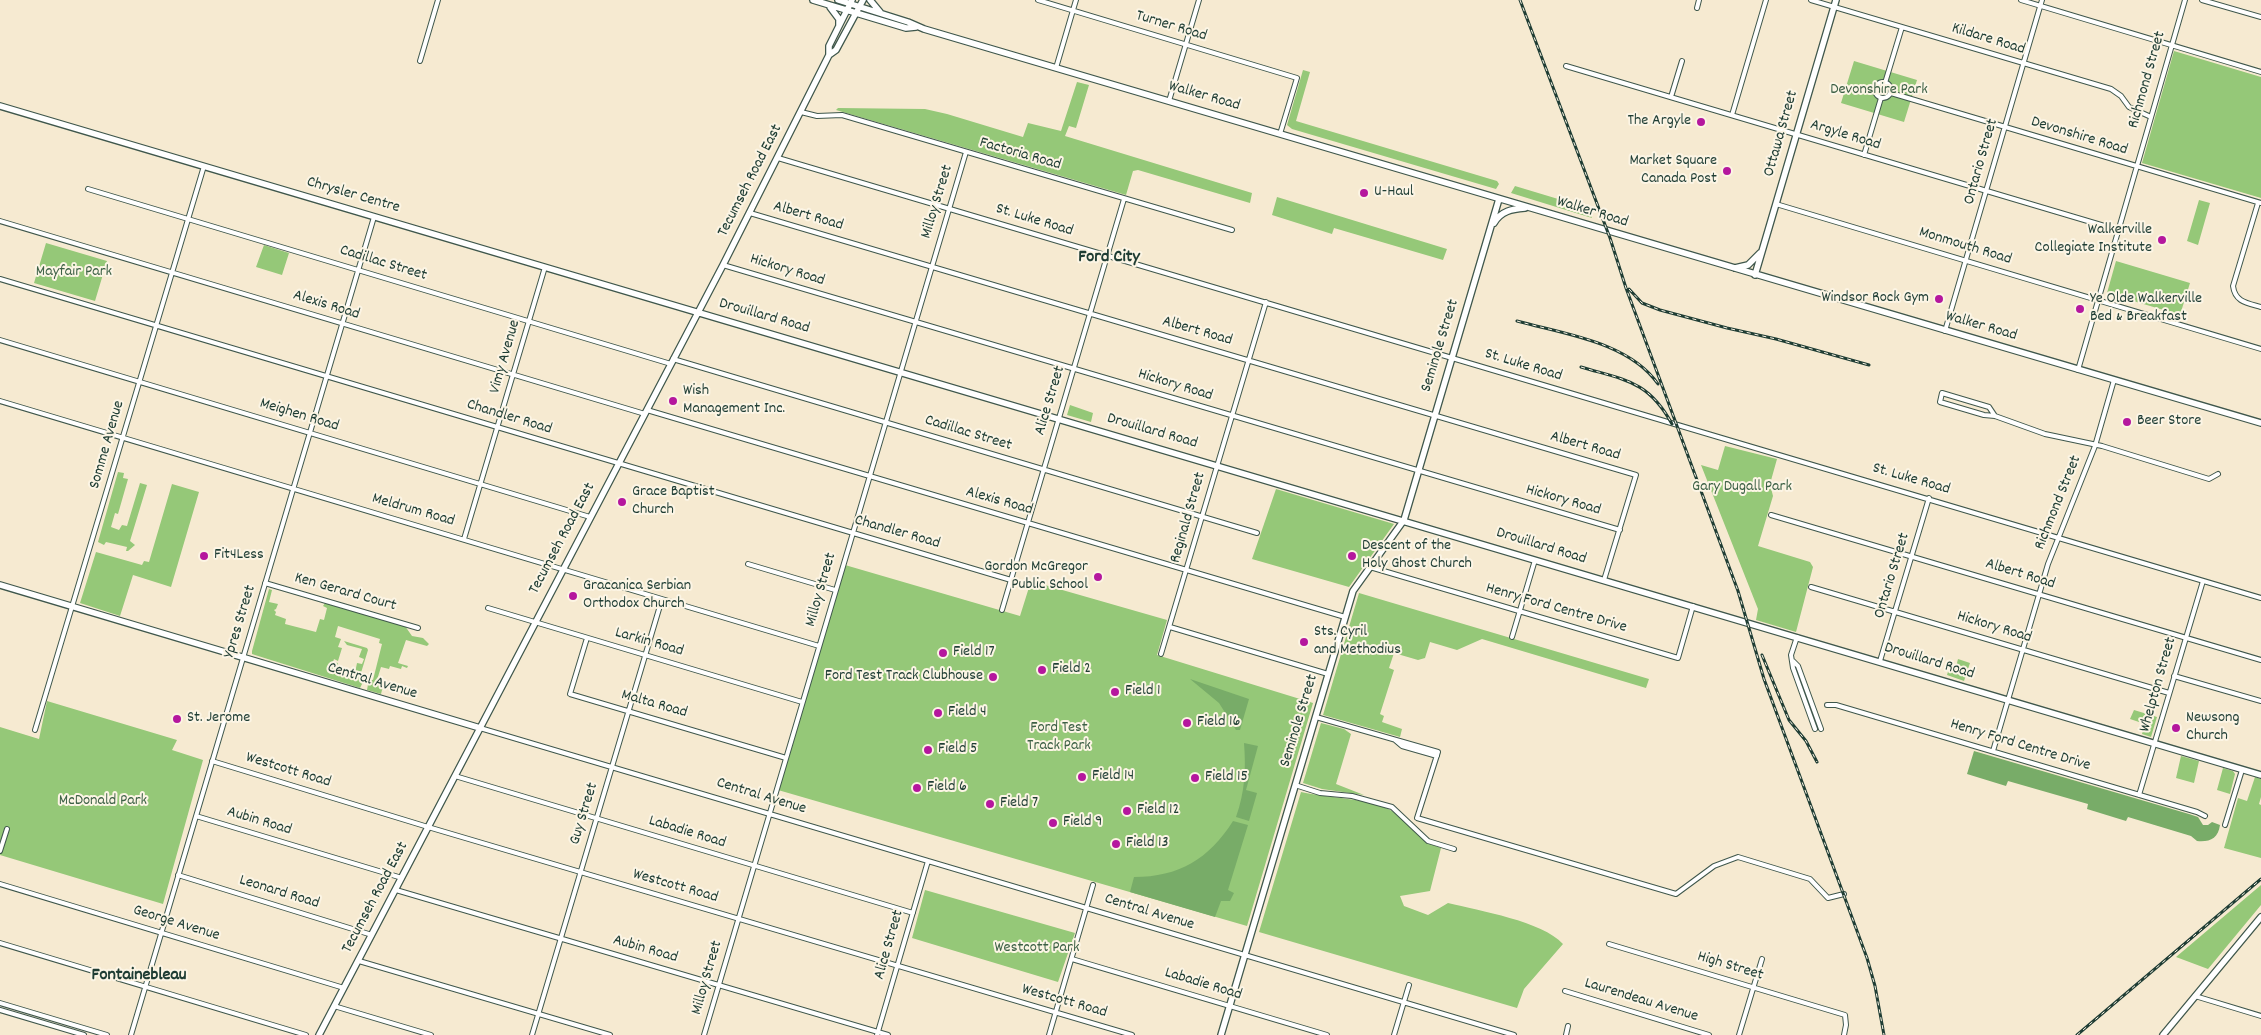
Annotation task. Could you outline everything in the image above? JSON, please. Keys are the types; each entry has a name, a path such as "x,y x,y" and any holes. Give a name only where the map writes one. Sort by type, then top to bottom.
{"street":[{"path":"420,61 438,0"},
{"name":"Walker Road","path":"813,0 906,28 916,27"},
{"name":"Walker Road","path":"838,0 851,2 859,7 908,22 916,27 2261,423"},
{"name":"Tecumseh Road East","path":"829,55 836,50 863,0"},
{"path":"870,0 882,13"},
{"name":"Turner Road","path":"1038,0 1297,78 1280,134"},
{"path":"1056,68 1076,0"},
{"path":"1169,101 1199,0"},
{"path":"1697,8 1699,0"},
{"path":"1732,115 1766,0"},
{"name":"Kildare Road","path":"1811,0 2111,90 2121,96 2129,107 2151,117"},
{"name":"Ottawa Street","path":"1755,275 1836,0"},
{"path":"2022,0 2261,72"},
{"name":"Ontario Street","path":"1945,331 2042,0"},
{"name":"Richmond Street","path":"2078,370 2185,0"},
{"path":"2202,0 2261,17"},
{"name":"Tecumseh Road East","path":"319,1035 723,265 829,55 829,46 851,2"},
{"path":"829,5 839,19 838,27"},
{"path":"1885,83 1902,27"},
{"path":"1671,97 1682,61"},
{"name":"Argyle Road","path":"1566,66 2118,230"},
{"path":"1885,83 1890,87 1891,92 1888,97 1881,98 1876,93 1876,88 1879,84 1885,83"},
{"name":"Devonshire Road","path":"1891,92 2005,128 2259,203"},
{"path":"1864,155 1881,98"},
{"name":"Chrysler Centre","path":"0,106 697,312"},
{"name":"Factoria Road","path":"801,112 817,116 842,115 1232,230"},
{"name":"Milloy Street","path":"704,1035 966,152"},
{"name":"St. Luke Road","path":"778,158 2261,598"},
{"name":"Somme Avenue","path":"36,730 204,166"},
{"name":"Cadillac Street","path":"88,189 529,321 885,422 1257,533"},
{"name":"Alice Street","path":"1002,610 1124,199"},
{"name":"Seminole Street","path":"1221,1035 1353,590 1404,520 1500,199"},
{"path":"2259,203 2233,286 2236,297 2261,307"},
{"name":"Monmouth Road","path":"1776,204 2261,349"},
{"path":"1492,226 1498,218 1510,209 1529,208"},
{"name":"Albert Road","path":"750,212 1636,475 1620,530"},
{"name":"Ypres Street","path":"131,1035 374,216"},
{"path":"0,227 1,222"},
{"name":"Alexis Road","path":"1,222 513,375 869,476 1345,617"},
{"path":"1732,268 1748,265 1763,249"},
{"name":"Hickory Road","path":"723,265 1620,530"},
{"name":"Vimy Avenue","path":"464,539 545,267"},
{"name":"Chandler Road","path":"0,279 1011,580"},
{"name":"Reginald Street","path":"1161,654 1266,302"},
{"name":"Drouillard Road","path":"697,312 2261,775"},
{"name":"Meighen Road","path":"0,340 590,517"},
{"name":"Richmond Street","path":"1993,751 2058,537 2095,446 2114,380"},
{"path":"1995,416 1989,407 1942,393 1940,402 1984,415 1995,416 2045,434 2102,446 2209,478 2218,474"},
{"name":"Meldrum Road","path":"0,401 819,646"},
{"name":"Ontario Street","path":"1880,661 1929,498"},
{"name":"Albert Road","path":"1771,515 2261,660"},
{"path":"1604,580 1620,530"},
{"path":"1512,637 1535,560"},
{"path":"748,564 835,590"},
{"name":"Henry Ford Centre Drive","path":"1370,566 1678,658 1693,606"},
{"name":"Whelpton Street","path":"2139,795 2202,581"},
{"name":"Ken Gerard Court","path":"266,583 418,628"},
{"name":"Central Avenue","path":"0,585 1514,1035"},
{"name":"Hickory Road","path":"1811,587 2169,693"},
{"name":"Guy Street","path":"532,1035 662,599"},
{"name":"Larkin Road","path":"488,608 802,702"},
{"path":"1170,627 1328,674"},
{"path":"1798,637 1791,655 1793,668 1814,729"},
{"name":"Malta Road","path":"587,638 570,694 786,758"},
{"path":"1793,661 1798,666 1821,729"},
{"path":"2174,676 2261,702"},
{"name":"Henry Ford Centre Drive","path":"1827,705 1836,705 1993,751 2197,812 2204,816"},
{"path":"1316,716 1395,739 1402,746 1437,756 1417,818 1676,894 1714,866 1738,858 1810,879 1828,898 1844,894"},
{"name":"Westcott Road","path":"212,761 428,827 1132,1035"},
{"path":"2226,825 2242,770"},
{"name":"Labadie Road","path":"455,776 913,913"},
{"path":"1295,785 1320,793 1352,796 1392,806 1428,841 1454,849"},
{"name":"Aubin Road","path":"196,816 402,878"},
{"path":"0,851 7,829"},
{"name":"Alice Street","path":"878,1034 928,861"},
{"name":"Leonard Road","path":"178,875 372,935"},
{"name":"George Avenue","path":"0,884 344,988"},
{"path":"1049,1035 1094,885"},
{"name":"Aubin Road","path":"396,890 878,1034 888,1035"},
{"path":"2163,1035 2261,917"},
{"path":"0,943 306,1035"},
{"name":"High Street","path":"1609,944 1844,1014 1846,1025 1844,1035"},
{"name":"Labadie Road","path":"1072,959 1327,1035"},
{"path":"1739,1035 1762,959"},
{"path":"359,960 610,1035"},
{"path":"1394,1035 1409,985"},
{"name":"Laurendeau Avenue","path":"1565,991 1710,1035"},
{"path":"2195,996 2261,1016"},
{"path":"0,1003 107,1035"},
{"path":"334,1006 432,1035"},
{"path":"0,1010 84,1035"},
{"path":"1566,1035 1568,1026"}],"green space":[{"path":"2174,51 2261,77 2261,198 2142,163"},
{"name":"Devonshire Park","path":"1854,61 1917,80 1904,122 1841,103"},
{"path":"1303,70 1310,72 1296,121 1497,181 1499,184 1496,189 1292,129 1287,125"},
{"path":"1077,82 1089,85 1076,128 1069,126 1065,136 1252,193 1250,203 1138,170 1133,171 1126,195 836,110 838,108 925,109 1023,137 1028,123 1061,131"},
{"path":"1515,186 1588,208 1592,218 1511,193"},
{"path":"1277,197 1447,249 1443,260 1334,228 1332,234 1272,215"},
{"path":"2199,200 2210,203 2198,245 2187,241"},
{"name":"Mayfair Park","path":"46,243 107,261 95,301 34,283"},
{"path":"264,245 289,253 282,275 256,267"},
{"path":"2116,261 2190,283 2180,315 2107,293"},
{"path":"1070,405 1093,413 1091,422 1067,415"},
{"name":"Gary Dugall Park","path":"1725,446 1777,459 1770,484 1773,496 1758,546 1810,562 1813,567 1796,632 1756,620 1758,609 1701,465 1718,470"},
{"path":"118,472 124,473 123,478 128,479 118,514 115,513 111,527 119,530 122,525 127,526 140,483 147,485 130,541 135,545 128,551 126,551 127,547 106,542 104,545 98,542"},
{"path":"172,484 199,492 171,587 133,575 120,616 80,603 96,552 142,565 144,561 149,562"},
{"path":"1276,489 1394,524 1349,587 1252,559"},
{"name":"Ford Test Track Park","path":"845,565 1020,616 1031,581 1167,620 1157,655 1313,703 1247,926 778,790"},
{"path":"269,589 272,590 269,602 278,604 274,610 276,612 275,615 286,619 285,624 316,632 320,619 324,620 327,608 323,606 325,603 405,626 412,636 423,638 429,644 427,646 406,640 398,663 408,666 407,668 402,666 401,669 390,666 389,669 381,667 377,680 384,682 381,694 367,690 369,679 373,680 382,644 379,643 380,639 338,626 335,637 341,639 338,647 342,648 338,661 334,659 333,662 338,663 337,667 355,673 357,663 362,664 364,659 359,657 362,649 347,645 344,641 367,648 368,650 360,676 365,678 360,688 252,654"},
{"path":"1359,593 1649,679 1646,688 1482,639 1457,650 1430,642 1425,658 1418,660 1394,653 1389,668 1394,670 1380,714 1384,716 1382,722 1402,729 1400,737 1323,715"},
{"path":"1958,659 1970,663 1964,681 1947,675 1950,665 1956,667"},
{"path":"1190,679 1249,699 1240,730 1236,730 1219,703"},
{"name":"McDonald Park","path":"47,701 177,740 172,750 203,760 163,904 0,855 0,727 39,739"},
{"path":"2134,710 2157,717 2151,737 2142,734 2145,724 2130,719"},
{"path":"1321,723 1344,729 1351,734 1336,784 1364,795 1322,789 1303,783"},
{"path":"1244,743 1258,746 1246,790 1257,793 1249,821 1236,817 1244,780"},
{"path":"1974,751 2189,814 2198,817 2203,825 2208,825 2212,822 2220,825 2219,830 2213,839 2197,841 2191,836 2128,817 2126,821 2087,809 2088,804 2008,781 2006,786 1967,774"},
{"path":"2181,756 2199,761 2194,783 2176,778"},
{"path":"2223,768 2233,771 2235,774 2230,794 2217,790"},
{"path":"2255,777 2261,779 2259,804 2261,805 2261,858 2224,848 2238,798 2247,801"},
{"path":"1301,792 1372,803 1383,807 1399,815 1425,840 1441,848 1430,891 1400,896 1404,906 1428,915 1448,903 1493,913 1541,929 1563,944 1524,989 1517,1008 1259,932"},
{"path":"1233,821 1248,825 1228,890 1234,893 1230,901 1221,901 1215,917 1130,892 1134,877 1165,874 1191,863 1203,855 1214,846"},
{"path":"2261,885 2261,905 2208,969 2176,957"},
{"name":"Westcott Park","path":"925,890 1075,933 1058,982 912,938"}],"railway":[{"path":"1520,0 1610,238 1626,288 1738,591 1764,679 1867,958 1875,986 1884,1035"},
{"path":"1629,289 1642,303 1660,310 1869,365"},
{"path":"1517,321 1575,336 1613,349 1630,358 1646,370 1658,384"},
{"path":"1581,367 1622,379 1644,390 1654,398 1672,424"},
{"path":"1762,655 1789,720 1806,741 1817,762"},
{"path":"2077,1035 2261,879"}],"place":[{"name":"The Argyle","path":"1701,122"},
{"name":"Market Square Canada Post","path":"1727,171"},
{"name":"U-Haul","path":"1364,193"},
{"name":"Walkerville Collegiate Institute","path":"2162,240"},
{"name":"Windsor Rock Gym","path":"1939,299"},
{"name":"Ye Olde Walkerville Bed & Breakfast","path":"2080,309"},
{"name":"Wish Management Inc.","path":"673,401"},
{"name":"Beer Store","path":"2127,422"},
{"name":"Grace Baptist Church","path":"622,502"},
{"name":"Fit4Less","path":"204,556"},
{"name":"Descent of the Holy Ghost Church","path":"1352,556"},
{"name":"Gordon McGregor Public School","path":"1098,577"},
{"name":"Gracanica Serbian Orthodox Church","path":"573,596"},
{"name":"Sts. Cyril and Methodius","path":"1304,642"},
{"name":"Field 17","path":"943,653"},
{"name":"Field 2","path":"1042,670"},
{"name":"Ford Test Track Clubhouse","path":"993,677"},
{"name":"Field 1","path":"1115,692"},
{"name":"Field 4","path":"938,713"},
{"name":"St. Jerome","path":"177,719"},
{"name":"Field 16","path":"1187,723"},
{"name":"Newsong Church","path":"2176,728"},
{"name":"Field 5","path":"928,750"},
{"name":"Field 14","path":"1082,777"},
{"name":"Field 15","path":"1195,778"},
{"name":"Field 6","path":"917,788"},
{"name":"Field 7","path":"990,804"},
{"name":"Field 12","path":"1127,811"},
{"name":"Field 9","path":"1053,823"},
{"name":"Field 13","path":"1116,844"}],"district":[{"name":"Ford City","path":"1109,259"},
{"name":"Fontainebleau","path":"139,977"}]}
